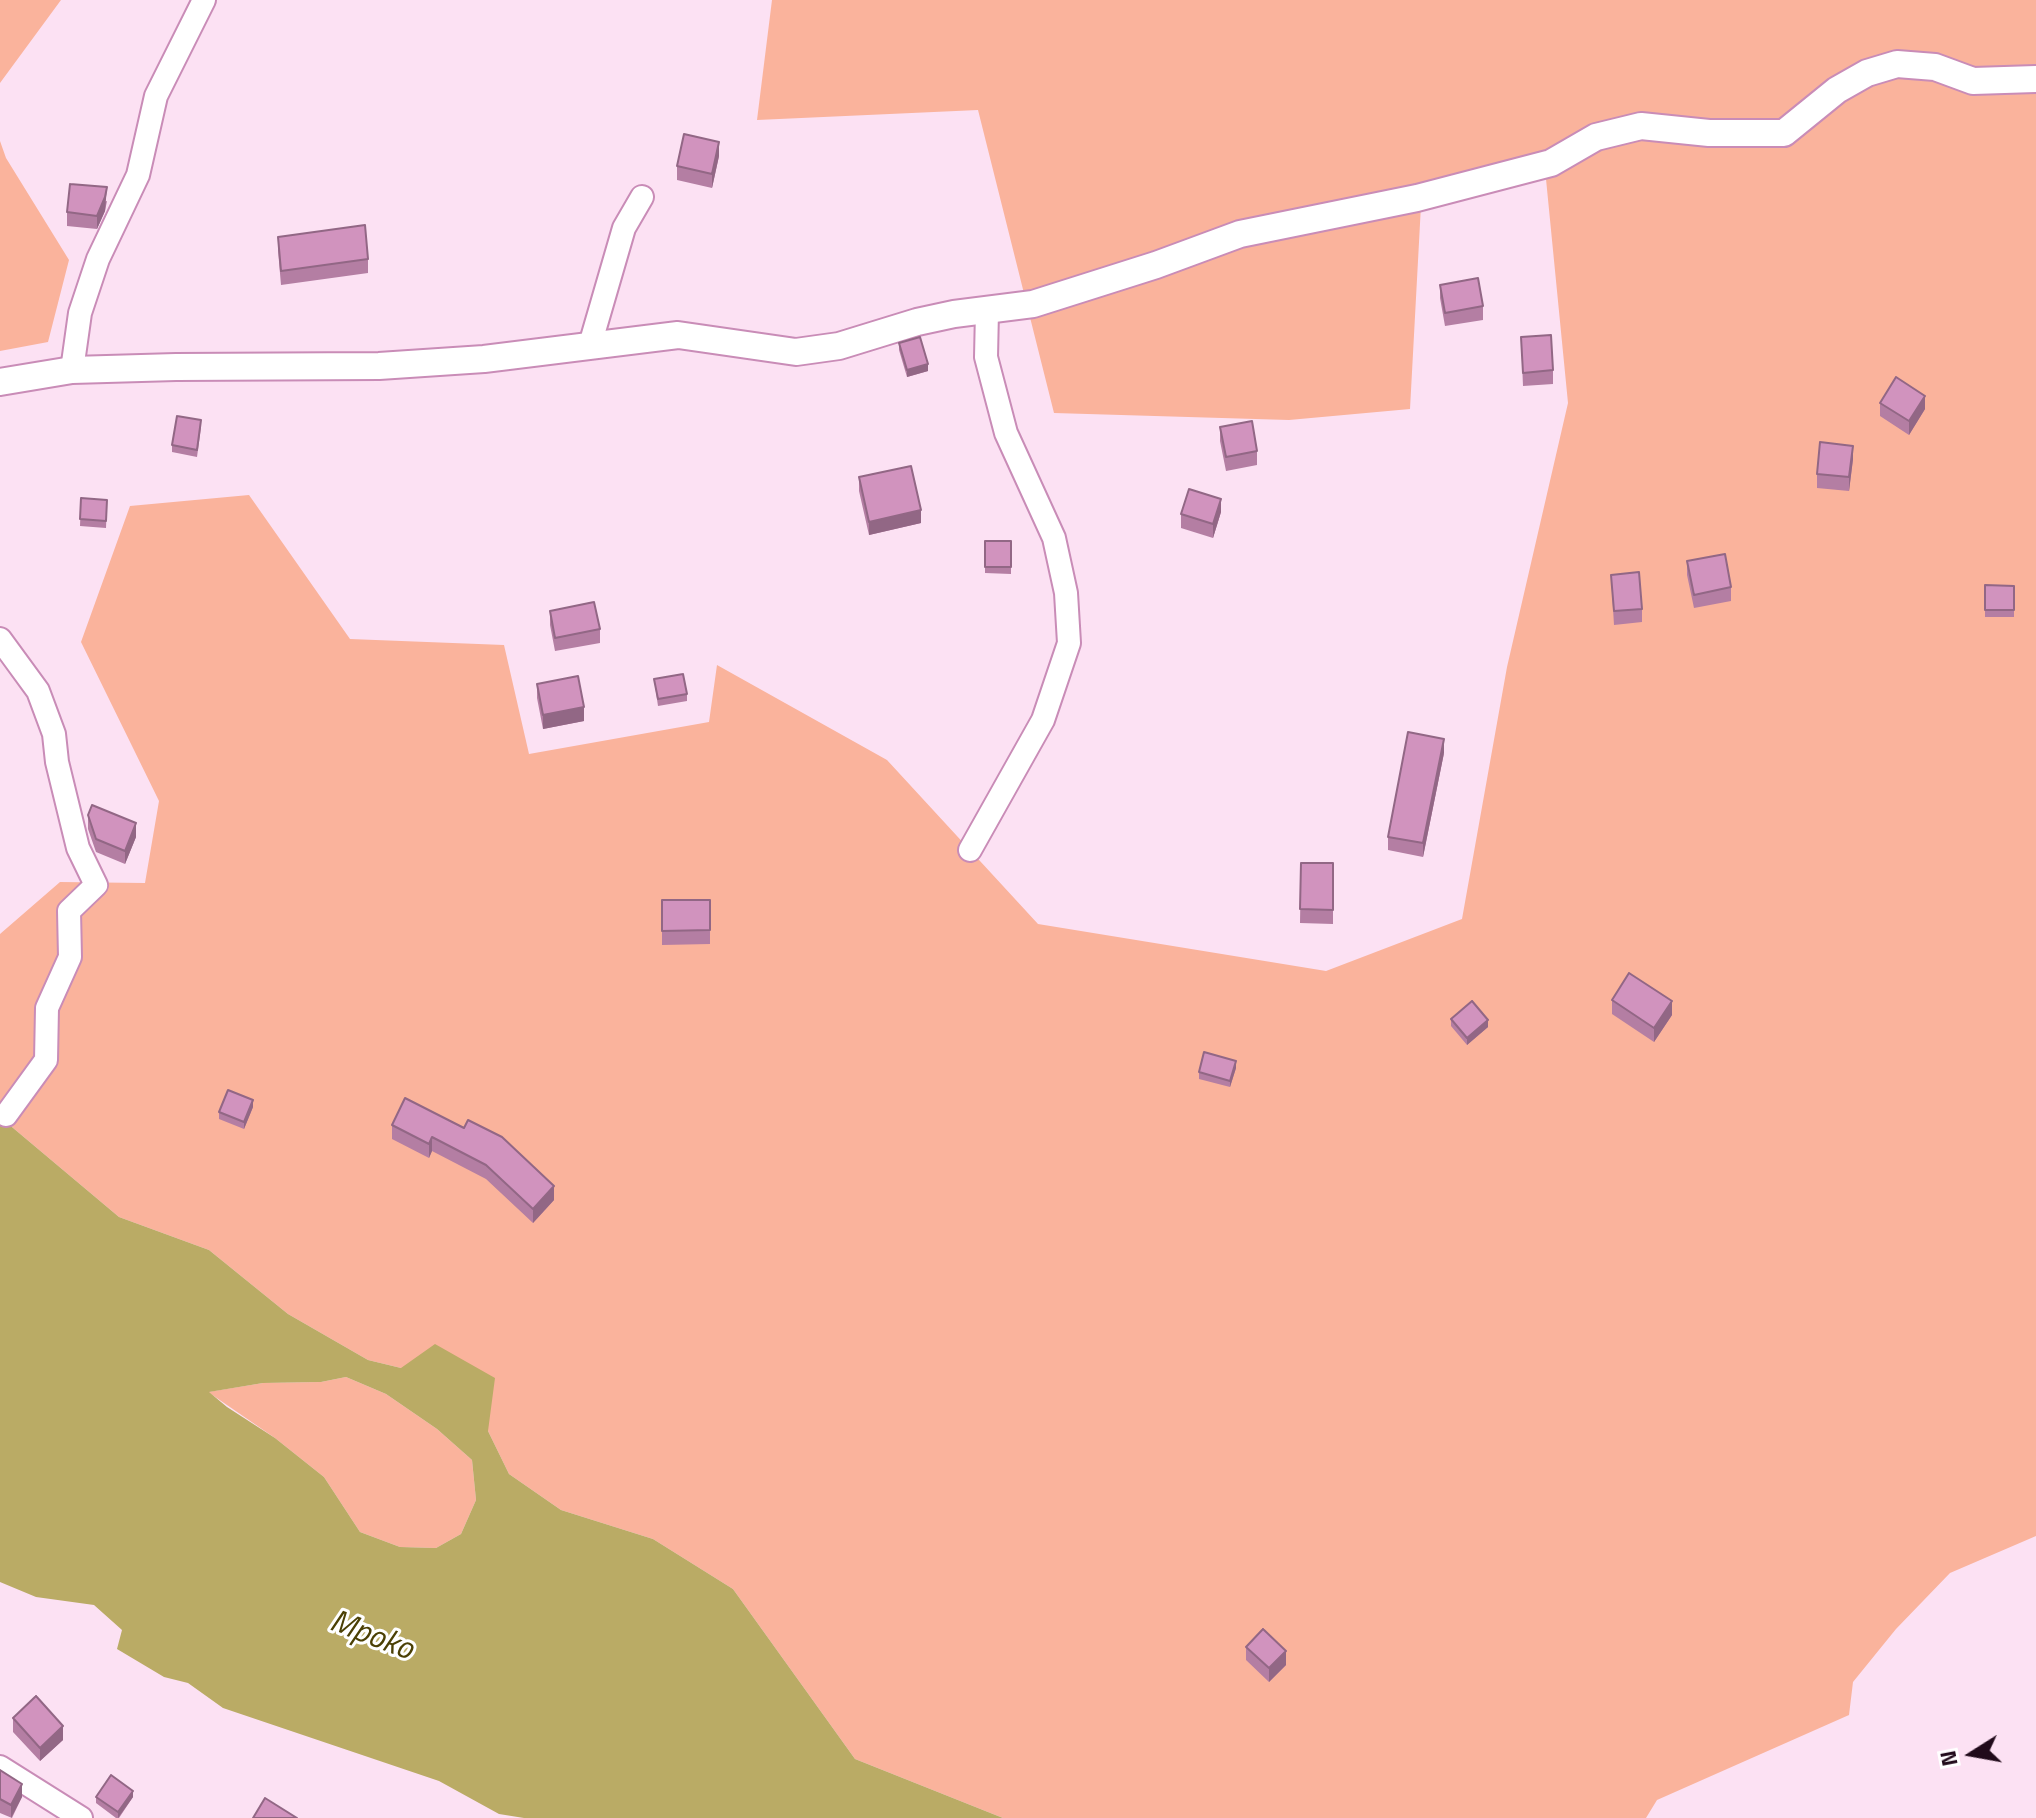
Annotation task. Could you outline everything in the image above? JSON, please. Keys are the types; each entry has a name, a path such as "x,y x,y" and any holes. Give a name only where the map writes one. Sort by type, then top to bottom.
{"street":[{"path":"72,370 80,313 98,259 138,175 156,96 204,0"},
{"path":"0,382 72,370 379,366 484,359 678,335 796,352 839,346 917,322 1033,304 1156,265 1240,234 1417,198 1551,163 1596,137 1641,126 1709,133 1784,133 1837,90 1867,73 1897,64 1935,67 1973,81 2036,79"},
{"path":"590,345 624,228 642,197"},
{"path":"970,850 1043,720 1069,643 1066,593 1054,538 1006,433 986,357 987,311"},
{"path":"0,639 38,691 54,734 57,762 78,848 96,885 69,911 70,957 47,1008 46,1060 6,1115"},
{"path":"0,1767 81,1818"}],"shaded area":[{"path":"0,0 61,0 0,83"},
{"path":"772,0 2036,0 2036,1536 1950,1573 1896,1629 1853,1682 1849,1715 1657,1800 1646,1818 1003,1818 855,1759 733,1589 653,1539 561,1510 509,1474 488,1431 401,1368 368,1360 288,1314 209,1250 119,1217 0,1117 0,934 60,882 145,883 159,801 81,642 130,506 249,495 350,639 504,645 529,754 709,722 717,665 887,760 1038,924 1326,971 1462,919 1507,667 1568,403 1546,179 1421,205 1410,409 1289,420 1054,413 978,110 757,120"},
{"path":"0,141 6,158 69,260 48,342 0,351"},
{"path":"346,1377 386,1394 437,1429 472,1460 476,1500 461,1534 436,1548 400,1547 360,1532 324,1477 275,1438 208,1392 263,1383 321,1382"}],"water":[{"name":"Mpoko","path":"0,1117 119,1217 209,1250 288,1314 368,1360 401,1368 435,1344 495,1378 488,1431 509,1474 561,1510 653,1539 733,1589 855,1759 1003,1818 524,1818 499,1814 439,1781 223,1708 188,1683 164,1677 117,1649 122,1630 94,1605 36,1597 0,1582","holes":["346,1377 386,1394 437,1429 472,1460 476,1500 461,1534 436,1548 400,1547 360,1532 324,1477 209,1392 263,1383 321,1382"]}],"building":[{"path":"684,134 719,142 712,174 677,166"},
{"path":"70,184 107,187 97,216 67,212"},
{"path":"365,225 368,259 281,271 278,237"},
{"path":"1478,278 1483,306 1445,313 1440,285"},
{"path":"1551,335 1553,370 1523,373 1521,337"},
{"path":"920,337 928,364 907,370 899,343"},
{"path":"1896,377 1925,396 1909,421 1880,403"},
{"path":"177,416 201,420 197,450 172,445"},
{"path":"1252,421 1257,451 1226,457 1220,427"},
{"path":"1820,442 1853,446 1849,477 1817,474"},
{"path":"911,466 921,510 869,522 859,477"},
{"path":"1189,489 1221,499 1213,524 1181,514"},
{"path":"81,498 107,500 106,521 80,519"},
{"path":"985,541 1011,541 1011,567 985,567"},
{"path":"1725,554 1731,587 1694,595 1687,561"},
{"path":"1639,572 1642,609 1614,611 1611,575"},
{"path":"1985,585 2014,586 2014,610 1985,610"},
{"path":"594,602 600,629 555,638 550,611"},
{"path":"683,674 687,694 658,699 654,679"},
{"path":"578,676 584,707 543,715 537,684"},
{"path":"1408,732 1444,739 1423,843 1388,837"},
{"path":"92,805 136,823 125,851 96,839 88,815"},
{"path":"1301,863 1333,863 1333,910 1300,909"},
{"path":"662,900 710,900 710,930 662,931"},
{"path":"1629,973 1672,1001 1654,1028 1612,1000"},
{"path":"1472,1001 1488,1020 1467,1038 1451,1019"},
{"path":"1204,1052 1236,1061 1230,1081 1199,1072"},
{"path":"228,1090 253,1100 244,1122 219,1112"},
{"path":"405,1098 464,1128 468,1120 502,1137 554,1186 533,1209 486,1165 432,1137 429,1144 392,1125"},
{"path":"1263,1629 1286,1651 1269,1668 1246,1647"},
{"path":"36,1696 63,1726 40,1748 13,1718"},
{"path":"0,1770 22,1784 11,1805 0,1799"},
{"path":"111,1775 133,1791 118,1812 96,1797"},
{"path":"265,1798 297,1818 253,1818"}]}
